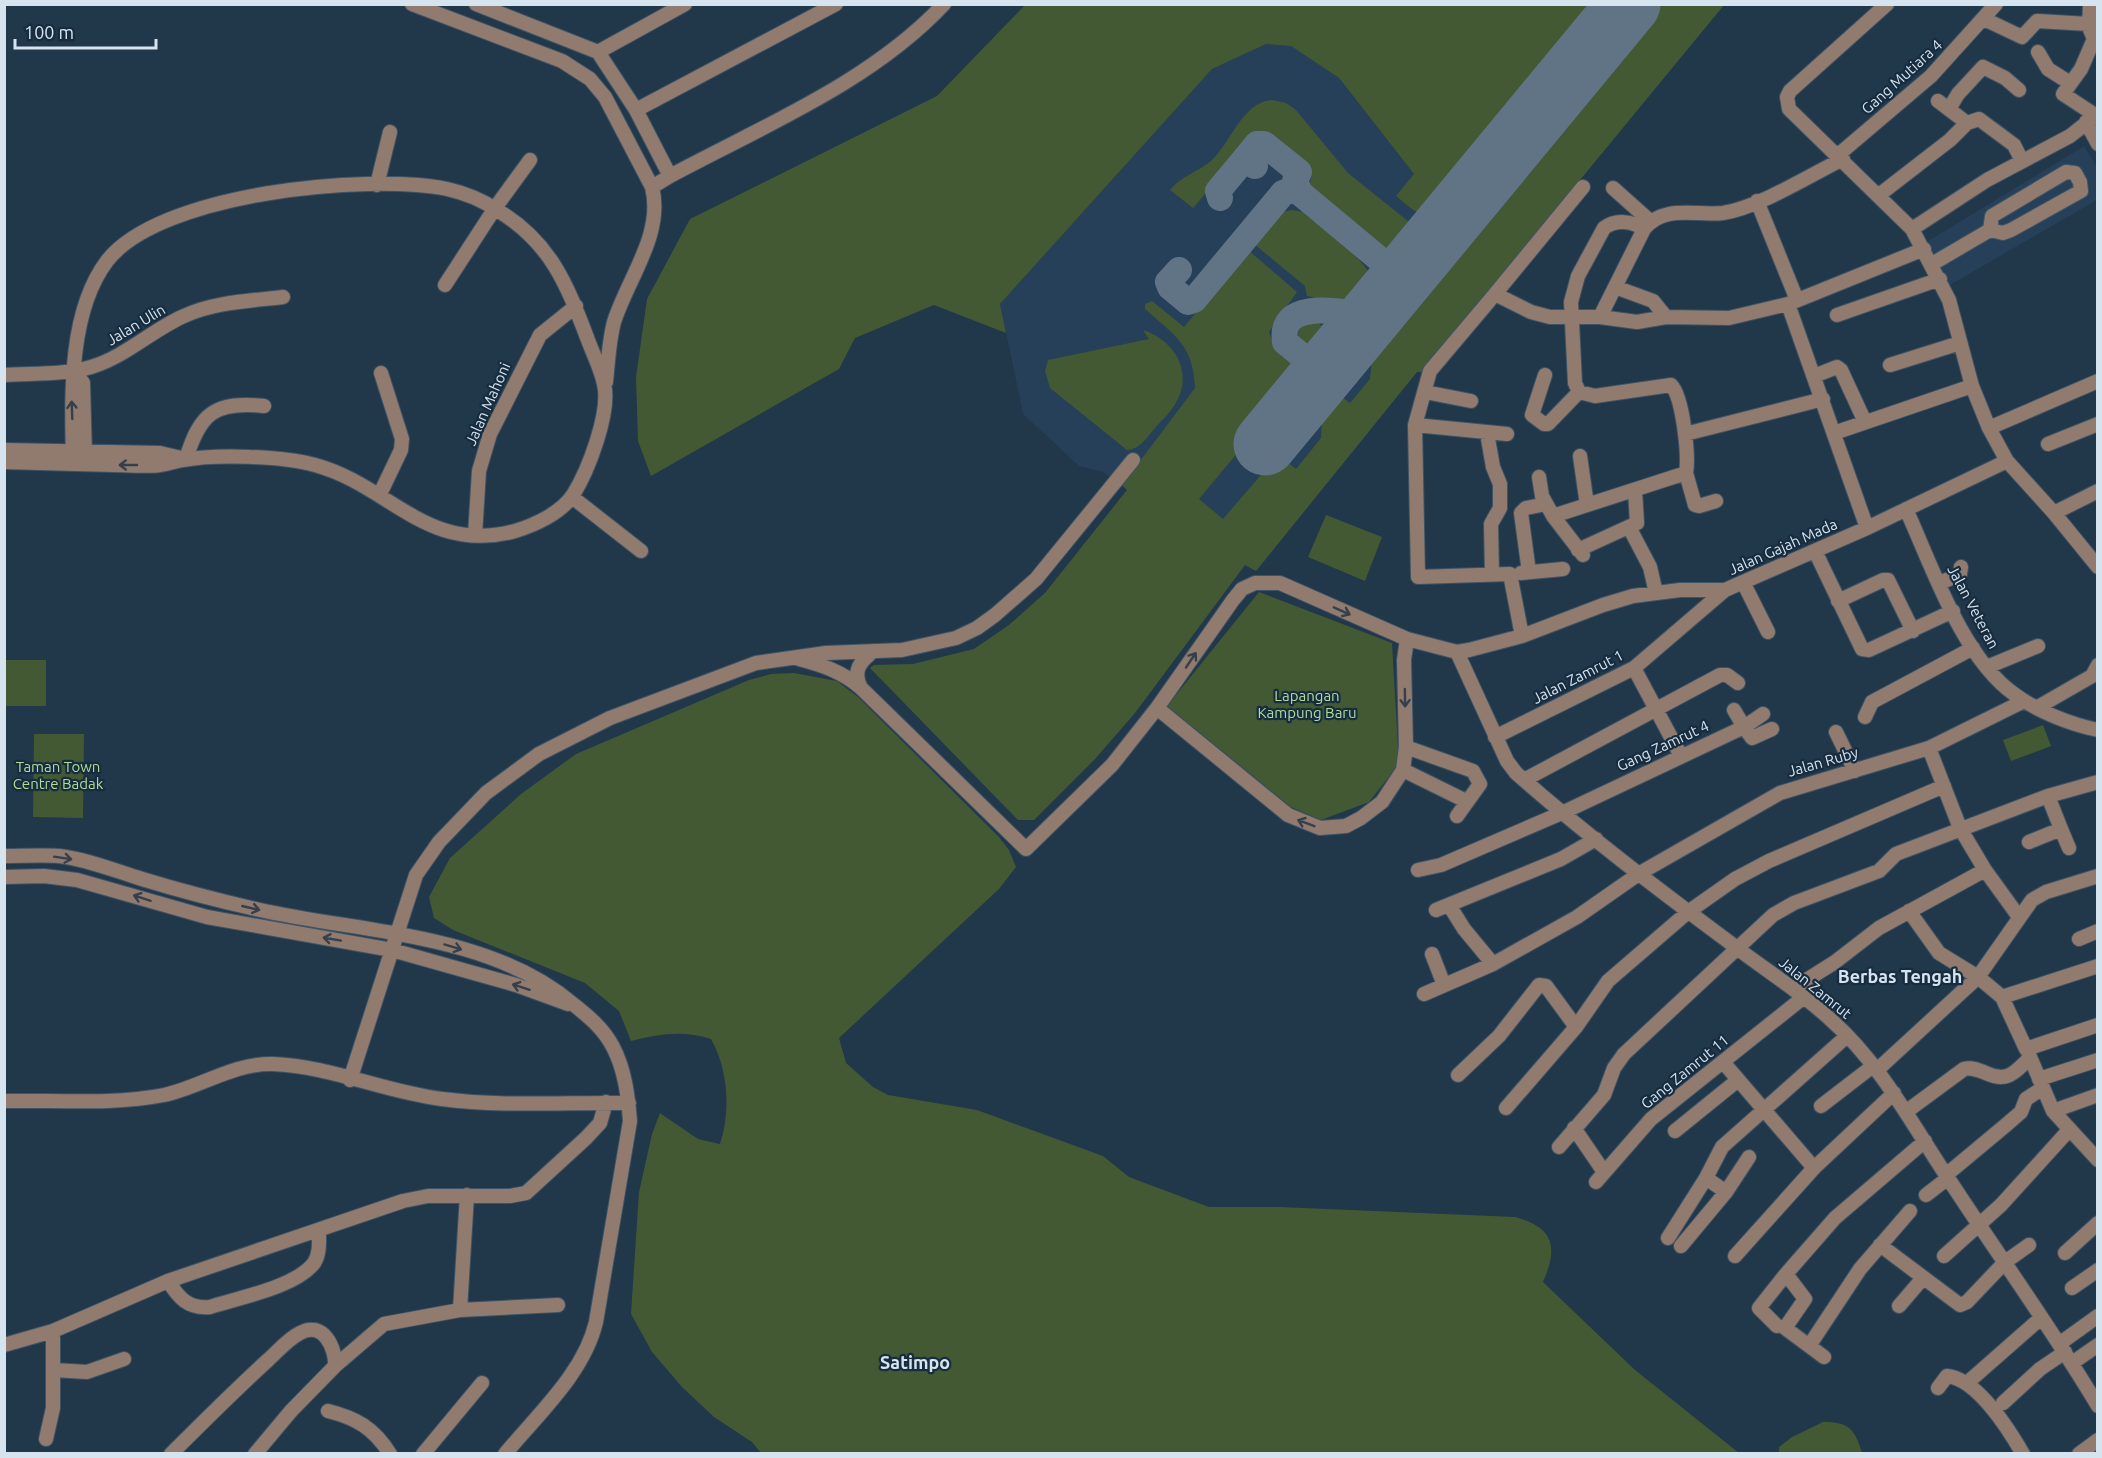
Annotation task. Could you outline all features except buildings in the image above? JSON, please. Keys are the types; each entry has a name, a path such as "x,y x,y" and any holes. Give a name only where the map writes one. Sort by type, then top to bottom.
{"street":[{"path":"4,462 160,465 186,459 256,458 313,464 340,474 380,494 417,520 438,530 459,535 511,532 537,524 572,497 599,433 614,324 653,225 656,202 652,187 605,98 590,79 562,61 412,4"},
{"path":"476,4 598,52 636,110 670,176"},
{"path":"598,52 685,4"},
{"path":"652,187 865,72 915,34 944,4"},
{"path":"1887,4 1790,91 1787,97 1790,109 1912,229 1949,300 1972,386 1989,429 2007,461 2096,562"},
{"name":"Gang Mutiara 4","path":"1647,225 1660,214 1724,213 1756,201 1840,157 1931,76 1996,4"},
{"path":"2090,4 2089,24 2094,39 2080,69 2064,95 2093,117 2097,144"},
{"path":"636,110 835,5"},
{"path":"1984,19 2022,37 2037,21 2089,24"},
{"path":"2038,52 2052,72 2070,83"},
{"path":"1967,123 1944,105 1958,94 1983,67 2005,78 2019,90"},
{"path":"1912,229 1987,180 2070,136 2093,117"},
{"path":"1879,195 1950,140 1967,123 1978,119 2014,145 2022,161"},
{"path":"377,185 390,132"},
{"path":"445,285 495,208 530,160"},
{"path":"1932,264 1990,230 2003,233 2011,230 2080,191 2080,182 2075,173 2066,172 1992,216 1990,230"},
{"path":"79,464 71,384 85,306 105,263 123,242 162,221 223,204 306,189 377,185 446,189 468,195 495,208 542,245 559,271 576,306 605,387"},
{"path":"1563,569 1492,575 1418,577 1414,425 1430,371 1583,187"},
{"path":"1613,188 1647,225"},
{"path":"1756,201 1867,528"},
{"path":"1579,392 1575,383 1570,319 1578,276 1604,228 1619,222 1647,225"},
{"path":"1600,317 1647,225"},
{"path":"1495,294 1541,316 1570,319 1600,317 1636,322 1665,317 1729,318 1792,302 1924,249"},
{"path":"1837,315 1940,279"},
{"path":"1615,286 1653,301 1665,317"},
{"name":"Jalan Ulin","path":"4,375 75,371 105,362 192,313 214,306 283,297"},
{"name":"Jalan Mahoni","path":"475,535 479,471 490,434 540,335 576,306"},
{"path":"1890,365 1960,343"},
{"path":"592,350 610,345"},
{"path":"1814,376 1837,367 1841,370 1865,422"},
{"path":"380,494 401,450 402,439 381,373"},
{"path":"1545,375 1533,415 1544,424 1548,424 1579,392"},
{"path":"1989,429 2097,381"},
{"path":"1579,392 1595,396 1671,385 1677,392 1685,434 1686,473 1695,505 1702,506 1716,501"},
{"path":"1834,433 1972,386"},
{"path":"1425,392 1471,401"},
{"path":"1685,434 1823,399"},
{"path":"186,459 193,435 209,414 237,403 264,406"},
{"path":"2048,444 2097,424"},
{"path":"1414,425 1507,434"},
{"path":"1487,433 1500,484 1501,504 1491,524 1492,575"},
{"path":"4,450 79,449 160,453 186,459"},
{"path":"1580,456 1587,505"},
{"path":"350,1080 416,875 439,842 486,793 539,754 610,718 708,679 756,663 791,656 902,650 956,638 977,628 1036,579 1133,460"},
{"name":"Jalan Gajah Mada","path":"1457,652 1522,636 1603,605 1656,593 1725,590 1867,528 2007,461"},
{"path":"1501,504 1522,511 1587,505 1686,473"},
{"path":"1539,477 1549,510 1581,553 1637,522 1635,490"},
{"path":"2054,513 2097,491"},
{"path":"572,497 640,551"},
{"name":"Jalan Veteran","path":"1906,509 1953,611 1973,648 1987,667 2012,693 2024,701 2080,726 2097,730"},
{"path":"1522,511 1529,572"},
{"path":"1629,527 1650,567 1656,593"},
{"path":"1815,551 1862,649 1869,650 1953,611"},
{"path":"1940,583 1960,574 1960,567"},
{"path":"1510,574 1522,636"},
{"path":"1838,601 1883,580 1888,580 1913,630"},
{"path":"791,656 831,669 861,688 1026,849 1112,765 1157,708 1233,600 1242,589 1255,583 1266,581 1280,583 1407,639 1457,652"},
{"path":"1743,582 1768,632"},
{"name":"Jalan Zamrut 1","path":"1495,737 1634,668 1725,590"},
{"path":"1157,708 1288,815 1320,828 1346,825 1361,818 1382,802 1403,770 1406,747 1404,660 1407,639"},
{"path":"1987,667 2038,646"},
{"path":"1865,717 1872,702 1973,648"},
{"path":"861,688 857,681 857,668 862,660 874,651"},
{"name":"Jalan Zamrut","path":"1457,652 1507,761 1524,780 1688,912 1799,993 1847,1036 1875,1068 1907,1111 1947,1177 2065,1353 2097,1406"},
{"path":"2038,707 2092,676 2097,665"},
{"path":"1634,668 1681,756"},
{"path":"1524,780 1720,675 1727,675 1738,683"},
{"name":"Jalan Ruby","path":"1424,994 1493,964 1596,906 1640,873 1780,792 1929,748 2024,701"},
{"path":"1734,710 1752,738 1772,729"},
{"name":"Gang Zamrut 4","path":"1418,870 1441,865 1564,812 1744,727 1763,714"},
{"path":"1836,732 1855,771"},
{"path":"1406,747 1475,772 1480,784 1457,816"},
{"path":"1929,748 1960,828 1985,870 2019,917"},
{"path":"1403,770 1466,801"},
{"path":"1559,1147 1604,1095 1614,1068 1624,1053 1757,927 1794,903 1874,873 1896,854 2048,796 2097,782"},
{"path":"1506,1107 1576,1027 1608,981 1688,912 1735,879 1769,861 1944,786"},
{"path":"2048,796 2069,848"},
{"path":"2029,842 2061,829"},
{"path":"1493,964 1442,908 1561,859 1596,839"},
{"path":"4,856 60,856 184,892 262,910 367,930 397,932 448,945 522,971 555,988 590,1016 612,1046 625,1080 629,1103 629,1136 592,1341 561,1387 505,1454"},
{"name":"Gang Zamrut 11","path":"1575,1128 1600,1177 1651,1119 1723,1062 1835,962 1879,928 1947,893 1985,870"},
{"path":"109,887 115,871"},
{"path":"4,877 44,876 109,887 207,917 392,950 516,985 576,1006"},
{"path":"1821,1106 1875,1068 1978,977 2019,917 2039,895 2097,876"},
{"path":"1909,911 1939,953 1978,977 2002,997 2054,1111 2097,1160"},
{"path":"2079,939 2097,931"},
{"path":"1432,954 1444,985"},
{"path":"2002,997 2097,966"},
{"path":"1458,1075 1499,1036 1539,985 1546,986 1576,1027"},
{"path":"1907,1111 1964,1069 1975,1068 1997,1076 2008,1076 2028,1053 2097,1024"},
{"path":"1668,1238 1706,1178 1722,1147 1847,1036"},
{"path":"1926,1196 2021,1112 2026,1100 2041,1084 2097,1060"},
{"path":"1723,1062 1814,1168"},
{"path":"4,1101 121,1099 162,1095 257,1064 306,1068 442,1100 629,1103"},
{"path":"1675,1131 1738,1080"},
{"path":"1735,1256 1814,1168 1894,1093"},
{"path":"2054,1111 2097,1095"},
{"path":"4,1345 53,1331 168,1281 403,1201 428,1196 510,1196 526,1193 600,1123 606,1102"},
{"path":"1944,1256 2010,1196 2069,1130"},
{"path":"1777,1326 1759,1308 1786,1274 1835,1218 1925,1142"},
{"path":"1681,1246 1726,1192 1749,1157"},
{"path":"1706,1178 1726,1192"},
{"path":"460,1310 467,1195"},
{"path":"1809,1346 1860,1269 1910,1210"},
{"path":"2065,1253 2097,1223"},
{"path":"168,1281 179,1298 187,1304 200,1308 210,1307 288,1281 305,1272 318,1256 319,1231"},
{"path":"1880,1245 1960,1305 1967,1302 2005,1262 2029,1245"},
{"path":"2072,1288 2097,1270"},
{"path":"1786,1274 1805,1299 1785,1328 1824,1358"},
{"path":"1899,1306 1923,1278"},
{"path":"255,1454 291,1411 335,1366 384,1324 460,1310 558,1305"},
{"path":"2003,1403 2040,1370 2065,1353 2097,1316"},
{"path":"1967,1383 2041,1318"},
{"path":"171,1454 248,1378 302,1332 315,1330 325,1335 332,1344 335,1366"},
{"path":"46,1439 53,1408 53,1331"},
{"path":"2065,1353 2097,1345"},
{"path":"54,1370 87,1372 124,1359"},
{"path":"1938,1388 1947,1376 1967,1383 2005,1425 2023,1454"},
{"path":"423,1454 482,1383"},
{"path":"328,1411 352,1417 366,1425 380,1438 390,1454"},
{"path":"2079,1454 2097,1440"}],"shaded area":[{"path":"1554,5 1724,5 1422,372 1417,372 1256,571 1245,565 1135,713 1095,759 1034,820 1018,820 870,668 874,665 913,664 974,649 1009,625 1045,593 1127,490 1103,472 1079,466 1023,414 1000,304 1212,69 1266,44 1291,46 1339,78 1414,174"},
{"path":"2084,146 2097,167 2097,200 1950,285 1925,243"}],"green space":[{"path":"1025,5 1607,5 1434,214 1429,215 1419,213 1396,196 1414,174 1339,78 1291,46 1266,44 1212,69 1000,304 1006,333 934,305 855,338 839,369 651,476 638,441 636,377 647,299 690,219 937,96"},
{"path":"1650,5 1724,5 1422,372 1417,372 1256,571 1245,565 1135,713 1095,759 1034,820 1018,820 870,668 874,665 913,664 974,649 1009,625 1045,593 1127,490 1122,485 1195,388 1194,373 1186,351 1173,334 1145,309 1145,304 1152,301 1184,327 1248,250 1297,292 1269,332 1274,346 1304,373 1199,499 1223,519 1278,455 1296,469 1321,438 1323,399 1332,389 1350,403 1370,379 1374,338"},
{"path":"1272,100 1286,103 1296,110 1348,173 1414,226 1415,238 1402,253 1395,256 1379,253 1316,200 1310,184 1311,176 1258,132 1193,208 1170,190 1179,181 1211,161 1245,115 1262,102"},
{"path":"1293,210 1302,212 1344,245 1371,275 1373,284 1361,303 1335,302 1307,296 1305,286 1254,244 1280,212"},
{"path":"1312,322 1322,326 1326,336 1322,346 1312,350 1302,346 1298,336 1302,326"},
{"path":"1143,330 1155,335 1173,350 1179,360 1183,382 1180,394 1170,412 1143,442 1127,450 1050,388 1045,371 1048,360 1149,339"},
{"path":"1326,515 1382,537 1365,581 1308,557"},
{"name":"Lapangan Kampung Baru","path":"1259,592 1392,643 1399,764 1369,802 1321,820 1291,807 1167,706"},
{"path":"5,660 46,660 46,706 5,706"},
{"path":"794,673 837,681 858,697 999,837 1009,850 1016,867 999,889 839,1038 846,1063 873,1087 888,1095 977,1110 1103,1156 1129,1177 1209,1207 1280,1207 1515,1217 1528,1222 1545,1233 1550,1241 1551,1259 1543,1282 1635,1370 1739,1453 762,1454 752,1442 714,1417 682,1387 652,1352 631,1314 639,1192 652,1134 660,1113 698,1139 720,1144 726,1118 726,1090 721,1063 711,1039 671,1034 631,1041 619,1011 585,983 453,930 434,918 429,897 450,858 521,794 576,754 749,680 771,674"},
{"path":"2043,725 2051,746 2011,761 2003,740"},
{"name":"Taman Town Centre Badak","path":"34,734 84,734 83,818 33,817"},
{"path":"1823,1422 1839,1423 1850,1428 1857,1438 1862,1453 1779,1453 1779,1447 1792,1437"}],"taxiway":[{"path":"1255,166 1248,155 1257,144 1264,144 1299,172 1295,181 1300,193"},
{"path":"1220,198 1218,191 1248,155"},
{"path":"1179,270 1168,282 1170,287 1188,302 1194,300 1283,193 1291,190 1300,193 1390,268"},
{"path":"1389,295 1393,280 1390,268 1413,266"},
{"path":"1324,374 1285,342 1286,328 1292,318 1316,311 1371,316"}],"runway":[{"path":"1265,444 1629,4"}],"district":[{"name":"Berbas Tengah","path":"1900,977"},
{"name":"Satimpo","path":"915,1363"}]}
